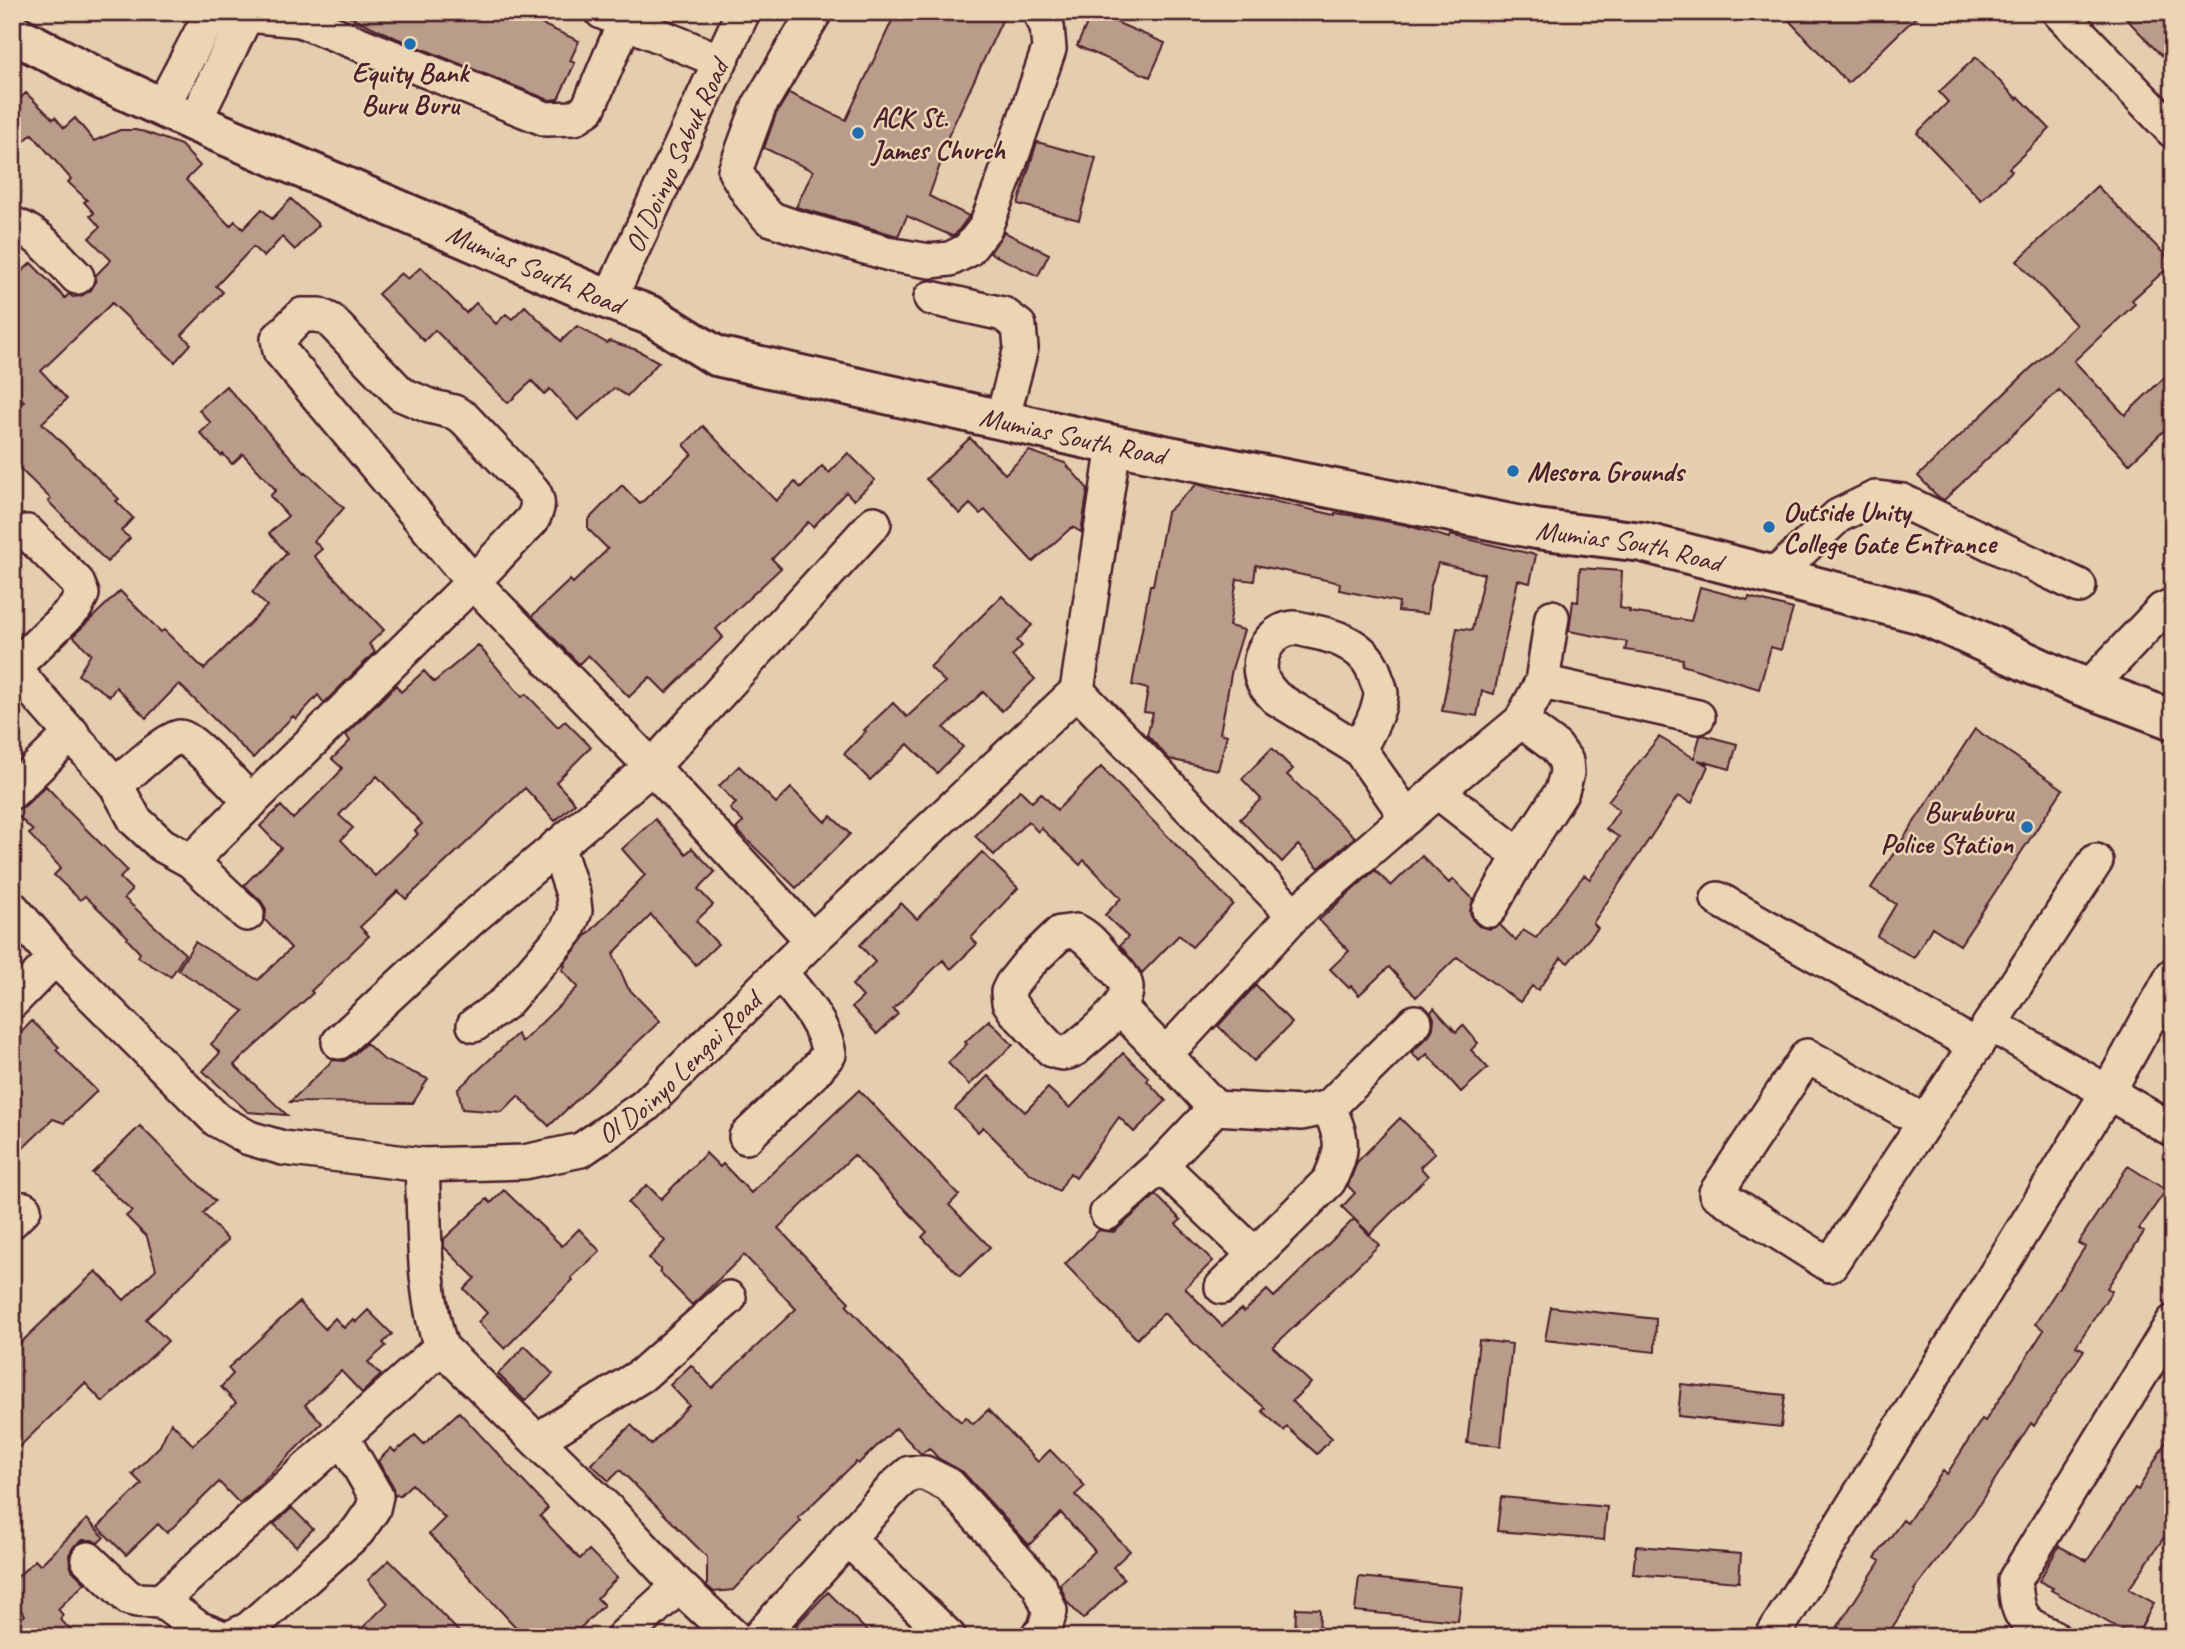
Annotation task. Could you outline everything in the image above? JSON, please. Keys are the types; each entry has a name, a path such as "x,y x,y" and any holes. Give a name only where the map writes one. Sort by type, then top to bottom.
{"main road":[{"name":"Mumias South Road","path":"12,33 98,78 178,115 652,316 716,356 1114,445 1536,529 1642,542 1922,614 2088,688 2173,720"}],"street":[{"name":"Ol Doinyo Sabuk Road","path":"609,300 743,12"},
{"path":"815,12 759,106 735,172 769,218 893,255 930,261 950,259 968,250 985,228 1049,49 1047,26 1039,12"},
{"path":"2059,12 2173,131"},
{"path":"178,115 205,14"},
{"path":"178,115 247,14 300,20 546,119 574,118 588,109 619,15 720,61"},
{"path":"12,224 25,228 36,236 77,277"},
{"path":"931,298 1003,314 1019,326 1021,348 1002,420"},
{"path":"191,861 474,583 538,510 538,499 533,491 464,418 401,394 330,320 320,315 302,316 278,339 280,351 474,583 652,767 812,940"},
{"path":"1114,445 1077,691 1294,915"},
{"path":"1774,576 1838,516 1875,498 1902,501 2079,586"},
{"path":"340,1042 471,919 652,767 874,523"},
{"path":"17,532 77,582 82,594 75,608 13,667 116,785 135,820 147,833 191,861 247,914"},
{"path":"2088,688 2162,610 2173,605"},
{"path":"1164,1053 1294,915 1521,721 1542,682 1552,617"},
{"path":"1542,682 1698,717"},
{"name":"Ol Doinyo Lengai Road","path":"12,908 55,958 218,1120 249,1138 283,1149 422,1165 524,1162 581,1150 645,1106 812,940 1077,691"},
{"path":"1489,910 1562,791 1567,773 1566,761 1556,747 1521,721"},
{"path":"12,792 72,733"},
{"path":"116,785 166,743 178,737 187,738 251,802"},
{"path":"1359,749 1407,817"},
{"path":"1437,792 1520,856"},
{"path":"474,1025 505,1003 567,931 575,911 573,894 558,846"},
{"path":"1925,1122 1807,1056 1716,1193 1830,1265 1983,1035 2096,861"},
{"path":"1718,900 1983,1035 2108,1092 2173,1130"},
{"path":"12,1002 55,958"},
{"path":"746,1137 814,1072 829,1054 827,1040 810,1011 780,972"},
{"path":"1772,1637 2108,1092 2170,986"},
{"path":"1120,1008 1215,1108 1302,1113 1329,1107 1415,1022"},
{"path":"1222,1287 1329,1181 1339,1159 1341,1137 1329,1107"},
{"path":"1107,1213 1161,1165 1215,1108"},
{"path":"422,1165 428,1285 433,1324 441,1347 610,1512 679,1586 734,1637"},
{"path":"1161,1165 1255,1255"},
{"path":"537,1440 642,1375 729,1298"},
{"path":"2053,1637 2031,1626 2016,1606 2015,1580 2173,1322"},
{"path":"161,1601 441,1347"},
{"path":"232,1637 249,1629 358,1531 373,1509 376,1496 342,1437"},
{"path":"759,1637 847,1538 910,1473 925,1473 949,1485 1039,1585 1050,1611 1044,1631 1037,1637"},
{"path":"847,1538 949,1637"},
{"path":"88,1559 129,1598 161,1601 198,1628 221,1637"},
{"path":"623,1637 679,1586"}],"building":[{"path":"339,12 515,12 579,41 570,61 575,63 558,99 549,100"},
{"name":"ACK St. James Church","path":"896,12 1006,12 937,160 941,162 929,196 969,216 952,236 907,216 898,236 796,207 813,171 764,148 776,114 789,93 846,120"},
{"path":"1092,12 1165,43 1150,77 1077,46"},
{"path":"1781,12 1921,12 1848,83"},
{"path":"2120,12 2173,12 2173,68"},
{"path":"1976,57 2050,129 2009,168 2012,171 1981,200 1917,133 1948,102 1939,92"},
{"path":"26,93 64,128 75,118 94,141 120,130 135,130 181,145 200,166 186,180 230,226 235,221 243,229 262,209 272,219 291,199 319,225 295,250 282,237 264,257 253,247 216,286 223,292 182,335 191,344 175,362 112,303 41,371 67,399 42,423 119,499 116,501 133,518 121,531 130,538 107,562 48,501 51,499 12,461 12,413 24,401 12,389 12,281 31,263 65,298 69,294 73,297 81,296 91,290 96,275 111,260 89,238 100,227 90,216 94,213 84,202 87,200 68,182 71,179 32,134 12,152 12,106"},
{"path":"1037,142 1096,158 1079,220 1018,204"},
{"path":"2097,186 2173,263 2132,300 2135,304 2074,361 2125,415 2173,369 2173,422 2129,464 2059,390 1944,500 1918,476 2076,325 2017,261"},
{"path":"1004,232 1049,254 1038,276 990,253"},
{"path":"421,267 466,313 476,303 496,324 506,314 512,319 525,306 561,341 577,326 607,343 610,341 637,350 659,362 627,396 614,388 578,420 550,389 544,394 532,381 508,403 435,330 424,341 378,294 401,273 408,279"},
{"path":"226,386 305,473 344,508 314,541 322,549 314,556 384,630 369,644 375,652 324,703 318,695 296,719 293,716 253,758 179,684 146,718 116,687 110,696 78,675 91,654 73,636 120,591 161,632 164,630 204,669 267,606 252,592 287,553 269,533 288,516 270,496 276,490 243,454 232,464 200,433 211,423 199,410"},
{"path":"703,426 776,501 795,482 801,488 822,466 829,473 848,453 875,480 854,500 846,492 813,527 808,522 772,559 781,568 716,629 723,637 666,693 650,677 629,697 588,655 579,664 532,616 570,580 573,583 608,549 588,529 588,520 622,485 640,504 692,454 684,445"},
{"path":"970,438 1005,474 1029,451 1065,463 1088,489 1081,532 1072,527 1033,562 985,510 980,514 970,504 960,514 926,479"},
{"path":"1197,484 1227,493 1335,515 1406,525 1449,538 1450,535 1536,555 1530,583 1518,580 1494,694 1482,691 1477,716 1442,711 1457,628 1472,630 1484,574 1438,563 1430,589 1427,614 1398,611 1399,602 1339,590 1340,583 1256,565 1254,581 1237,579 1229,626 1244,630 1232,669 1220,733 1227,735 1218,770 1169,759 1147,735 1153,713 1144,712 1148,689 1132,685 1150,585 1153,585 1167,512"},
{"path":"1580,568 1622,571 1620,608 1630,610 1629,612 1691,621 1700,587 1793,609 1781,650 1771,647 1759,689 1682,665 1683,659 1625,650 1627,642 1569,631 1573,601 1578,602"},
{"path":"1002,596 1032,625 1017,641 1022,646 1012,656 1035,679 1002,711 983,692 944,728 963,747 937,773 908,744 870,780 844,754 866,731 864,730 893,703 907,717 945,682 930,667"},
{"path":"478,645 522,697 526,694 558,727 565,721 591,747 556,782 575,803 555,821 525,788 406,899 398,891 360,927 369,936 311,991 313,993 234,1065 287,1115 248,1112 203,1071 220,1053 211,1044 244,1011 178,970 195,942 258,980 291,948 265,920 266,909 244,885 281,848 260,826 281,806 293,819 338,774 342,768 332,759 350,741 346,735 396,685 401,692 424,671 434,682","holes":["377,776 422,824 415,831 418,834 375,876 341,840 353,828 339,815"]},
{"path":"1975,729 2063,789 1960,945 1932,927 1914,958 1877,936 1896,904 1871,888"},
{"path":"1700,736 1737,744 1730,769 1698,760 1708,766 1692,803 1678,796 1593,923 1598,928 1568,963 1561,958 1538,990 1532,986 1520,1002 1457,957 1416,997 1389,967 1359,995 1330,969 1349,951 1319,920 1375,870 1391,886 1422,856 1449,883 1453,879 1473,899 1470,911 1472,919 1479,926 1490,929 1500,925 1516,941 1523,930 1536,938 1584,875 1590,879 1619,837 1606,829 1619,810 1608,801 1659,737 1694,758"},
{"path":"1272,748 1293,769 1287,775 1355,837 1319,868 1298,845 1282,862 1240,819 1261,799 1242,779"},
{"path":"739,766 776,803 791,788 825,822 831,816 850,834 796,888 736,829 743,822 730,809 736,803 719,786"},
{"path":"1101,767 1233,904 1192,947 1179,935 1142,973 1120,945 1128,937 1105,915 1121,898 1084,860 1080,865 1041,828 1038,832 1028,821 994,855 975,836 1020,790 1032,802 1041,793 1057,810"},
{"path":"46,786 127,870 120,878 132,890 124,898 185,954 171,977 138,957 140,953 128,937 85,896 80,900 54,875 61,868 29,834 33,831 13,811 25,806"},
{"path":"655,819 686,854 692,848 715,872 698,889 713,905 696,921 718,944 696,965 651,915 613,954 628,988 660,1021 549,1126 518,1096 502,1112 462,1109 458,1089 517,1034 522,1042 578,987 562,970 564,964 586,936 645,875 622,849"},
{"path":"982,852 1018,888 971,938 977,944 951,969 943,960 893,1009 898,1014 877,1034 852,1007 863,997 852,985 875,962 860,945 901,903 917,919"},
{"path":"1256,985 1292,1023 1254,1061 1218,1026"},
{"path":"1434,1008 1456,1032 1463,1025 1478,1043 1471,1050 1488,1068 1461,1092 1427,1054 1420,1061 1411,1053 1429,1036 1433,1028 1434,1018 1431,1012"},
{"path":"989,1020 1013,1045 969,1085 948,1063 967,1044 965,1042"},
{"path":"32,1021 59,1047 56,1050 97,1091 64,1123 53,1119 12,1159 12,1042"},
{"path":"366,1043 384,1060 428,1079 413,1103 290,1102 333,1060 344,1061"},
{"path":"1123,1053 1149,1078 1147,1081 1166,1101 1134,1132 1119,1117 1076,1178 1070,1173 1059,1191 1028,1172 983,1127 978,1132 955,1109 988,1076 1025,1112 1048,1088 1070,1108"},
{"path":"859,1090 959,1195 949,1205 990,1247 960,1276 922,1237 927,1232 854,1155 778,1228 849,1302 846,1305 889,1351 961,1422 966,1417 973,1424 988,1410 1038,1462 1050,1450 1085,1486 1075,1495 1130,1551 1113,1567 1124,1579 1083,1619 1067,1602 1060,1584 1095,1551 1061,1513 1029,1545 963,1472 938,1458 929,1448 921,1454 896,1428 798,1518 801,1521 733,1590 714,1592 707,1586 707,1557 620,1470 609,1481 591,1464 631,1425 651,1445 689,1405 670,1385 691,1365 712,1388 796,1309 744,1255 692,1305 649,1258 665,1241 628,1203 647,1185 661,1199 706,1153 720,1167 723,1164 751,1193"},
{"path":"1400,1118 1435,1153 1420,1167 1428,1176 1370,1234 1342,1207 1355,1193 1348,1186 1357,1162"},
{"path":"140,1126 215,1201 203,1213 228,1240 146,1319 168,1341 103,1402 85,1383 12,1454 12,1351 96,1271 124,1300 156,1269 147,1237 126,1216 132,1211 92,1173"},
{"path":"2128,1166 2166,1190 2139,1229 2144,1232 2107,1288 2112,1291 2076,1346 2084,1350 2034,1426 2031,1423 1973,1514 1914,1590 1916,1591 1886,1637 1831,1637 1880,1561 1875,1558 1903,1520 1907,1523 1943,1471 1947,1474 2044,1330 2035,1324 2085,1247 2078,1243"},
{"path":"504,1190 562,1246 579,1229 600,1251 505,1349 478,1322 487,1313 464,1289 475,1278 444,1247 444,1239 487,1199 491,1203"},
{"path":"1156,1195 1181,1220 1176,1224 1213,1261 1185,1288 1222,1326 1241,1309 1244,1312 1267,1290 1274,1297 1354,1219 1379,1245 1273,1347 1311,1383 1292,1401 1332,1438 1317,1454 1287,1427 1284,1431 1262,1411 1265,1408 1213,1363 1164,1313 1137,1339 1065,1264 1099,1230 1114,1232"},
{"path":"299,1302 325,1329 335,1318 344,1328 353,1319 356,1322 368,1310 392,1334 383,1343 386,1346 368,1362 381,1375 362,1393 341,1371 305,1405 322,1423 248,1496 239,1503 219,1482 167,1533 158,1524 126,1555 98,1527 142,1484 132,1474 160,1446 171,1422 193,1445 236,1403 221,1387 233,1374 228,1368"},
{"path":"1551,1307 1656,1319 1655,1352 1545,1340"},
{"path":"1479,1340 1512,1344 1501,1446 1467,1443"},
{"path":"525,1346 553,1374 525,1401 498,1374"},
{"path":"1681,1384 1785,1395 1781,1427 1678,1416"},
{"path":"459,1412 548,1508 540,1516 580,1559 589,1550 617,1578 597,1598 604,1605 571,1637 525,1637 429,1534 445,1518 412,1484 399,1496 397,1494 394,1497 393,1486 378,1461 391,1448 395,1452 415,1435 424,1444"},
{"path":"2173,1429 2173,1524 2129,1589 2154,1603 2134,1637 2039,1581 2059,1546 2087,1561 2135,1488 2138,1490"},
{"path":"1501,1497 1607,1507 1604,1540 1497,1531"},
{"path":"292,1508 313,1529 296,1546 274,1524"},
{"path":"87,1519 104,1537 98,1543 83,1540 74,1546 69,1555 70,1565 85,1583 58,1609 63,1615 60,1619 77,1637 12,1637 12,1627 25,1615 12,1601 12,1582 35,1560 40,1565"},
{"path":"1636,1546 1741,1554 1739,1582 1633,1574"},
{"path":"389,1560 464,1637 353,1637 388,1603 368,1580"},
{"path":"1359,1577 1462,1587 1458,1621 1355,1611"},
{"path":"828,1592 873,1637 785,1637"},
{"path":"1296,1608 1320,1609 1319,1637 1295,1637"}],"place":[{"name":"Equity Bank Buru Buru","path":"410,44"},
{"name":"ACK St. James Church","path":"858,133"},
{"name":"Mesora Grounds","path":"1513,471"},
{"name":"Outside Unity College Gate Entrance","path":"1769,527"},
{"name":"Buruburu Police Station","path":"2027,827"}]}
